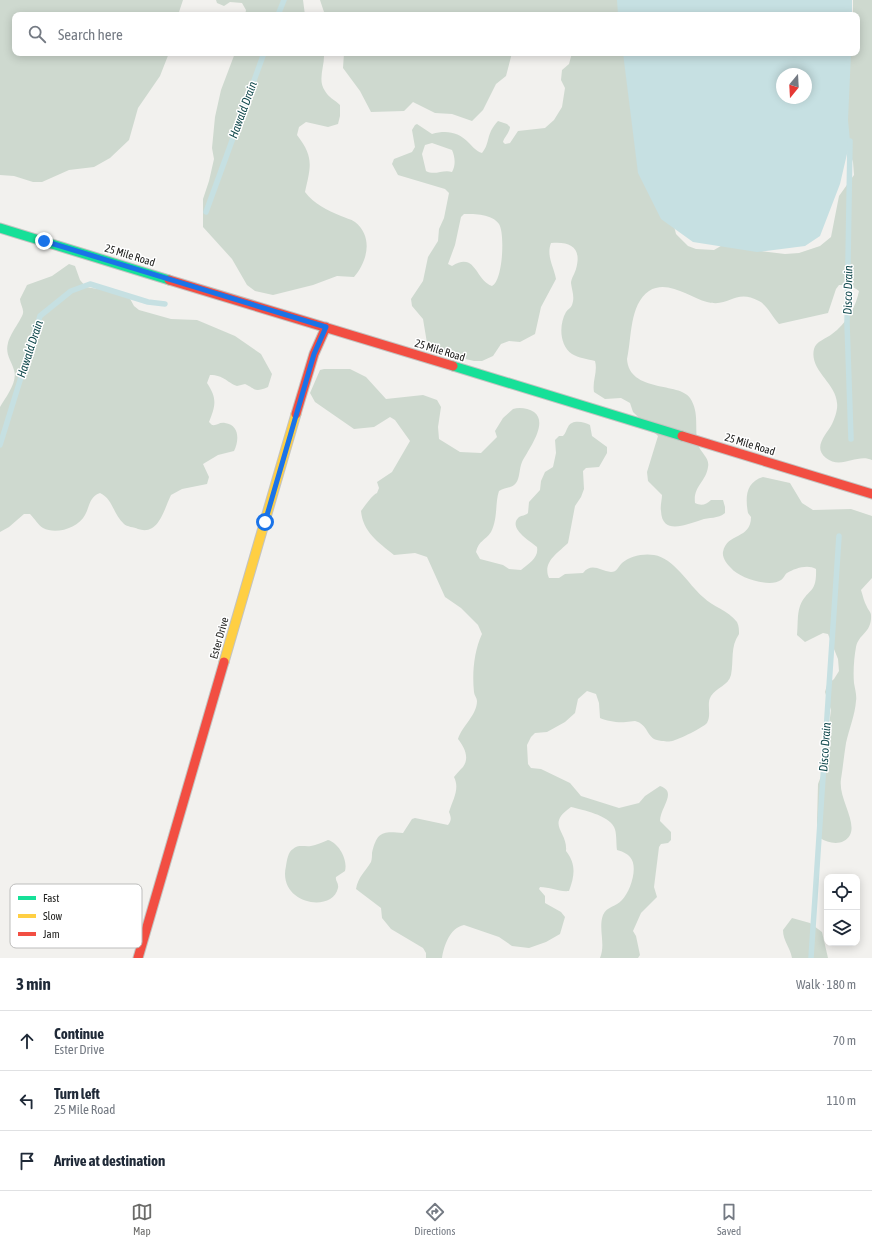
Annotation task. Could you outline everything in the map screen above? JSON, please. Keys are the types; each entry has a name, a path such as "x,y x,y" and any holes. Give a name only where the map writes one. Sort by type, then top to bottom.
{"street":[{"name":"25 Mile Road","path":"0,228 872,494"},
{"name":"Ester Drive","path":"142,944 314,354 326,327"},
{"name":"Ester Drive","path":"138,958 141,948"}],"shaded area":[{"path":"0,0 183,0 179,12 12,12 12,56 168,56 160,76 138,108 129,140 110,158 94,167 69,170 42,182 33,182 14,176 0,175"},
{"path":"216,0 303,0 305,12 246,12 242,3 230,2 224,6 217,3"},
{"path":"320,0 641,0 647,12 324,12"},
{"path":"853,0 872,0 872,460 861,458 843,462 832,461 822,454 820,449 820,445 834,419 837,411 837,405 836,396 815,363 814,349 817,344 830,336 842,325 853,309 859,291 850,286 839,285 836,289 828,313 779,324 765,305 751,298 738,297 721,303 707,302 679,290 664,287 649,291 643,297 638,305 632,322 627,359 630,370 636,377 645,382 685,393 690,398 695,409 698,445 708,461 707,472 696,492 695,503 703,504 711,500 723,500 725,507 725,513 719,516 682,526 670,526 662,519 662,495 648,481 647,472 658,436 633,412 630,403 621,398 605,399 594,392 596,369 595,361 572,354 568,350 563,340 561,328 562,322 566,312 572,306 573,302 571,281 575,271 577,256 573,247 564,243 551,243 549,252 556,279 541,307 535,334 520,342 509,341 501,344 493,356 482,361 474,361 436,352 432,345 427,343 423,319 412,306 411,299 423,281 428,257 438,241 439,229 444,218 449,193 445,189 398,175 392,164 394,159 412,152 415,147 412,130 417,124 432,134 447,132 461,136 476,150 482,153 485,149 491,130 498,121 507,124 510,127 509,132 503,142 505,144 510,143 518,131 545,128 554,120 562,107 565,88 561,80 562,70 569,64 571,56 664,56 672,218 676,234 688,246 696,249 714,250 726,243 761,251 785,254 799,253 820,246 831,237 839,196 854,175 853,162 847,146 849,56 860,56 860,12 853,12","holes":["432,143 452,150 455,161 452,172 445,171 433,173 426,171 422,154 425,145","464,214 492,218 499,224 501,229 501,267 496,282 492,286 486,283 471,264 466,262 460,262 452,266 448,264 455,245 461,217"]},
{"path":"234,56 324,56 321,78 326,93 340,105 338,124 328,127 306,122 299,127 297,135 309,156 310,162 305,192 312,200 321,206 355,222 365,235 365,257 359,271 354,277 337,276 313,285 273,295 255,291 247,285 232,259 203,227 203,199 214,159 212,148 215,117 221,90"},
{"path":"344,56 511,56 506,76 496,84 483,110 472,121 452,114 435,113 413,102 404,111 371,112 360,91 343,68"},
{"path":"69,264 75,266 80,280 86,287 117,290 128,295 134,306 139,310 171,319 197,320 235,336 261,354 272,374 268,387 257,390 245,384 237,386 222,377 210,375 207,383 213,393 214,406 209,422 212,425 221,423 230,424 236,430 236,447 234,451 218,455 203,464 209,477 207,484 182,489 171,495 160,520 151,529 138,529 125,525 117,516 108,499 100,493 92,499 82,520 72,527 54,531 48,530 41,527 30,514 24,514 9,527 0,532 0,407 11,389 15,375 8,354 8,343 22,315 23,310 20,299 27,285 52,276"},
{"path":"350,369 366,377 386,399 423,395 437,400 441,407 438,427 439,439 460,452 481,453 497,437 495,431 503,418 513,409 524,408 534,412 538,417 539,423 536,437 522,462 516,483 499,491 493,527 489,535 480,543 476,552 480,559 503,565 509,569 521,570 535,557 537,547 521,534 516,525 516,521 519,517 528,513 529,502 540,490 541,481 545,472 553,467 556,453 555,440 559,436 563,436 565,434 568,427 572,423 581,422 590,425 592,436 607,447 607,453 599,467 586,468 583,471 584,489 575,506 568,543 552,558 549,563 547,572 549,578 559,578 565,574 583,573 590,568 613,572 622,563 633,557 650,554 668,561 680,572 697,592 729,614 737,622 739,626 739,634 733,649 730,679 711,696 709,702 708,720 707,723 701,727 672,741 657,740 651,737 643,725 635,721 616,722 600,718 599,703 596,694 587,691 578,699 575,713 565,722 547,732 535,733 527,745 528,764 531,768 541,769 570,783 581,796 619,808 639,803 645,796 660,786 668,792 660,821 671,832 671,840 668,843 661,844 659,847 654,887 657,897 641,913 633,931 636,936 640,955 638,958 600,958 602,953 601,926 603,915 607,910 620,902 625,896 630,886 634,873 634,867 633,861 629,856 617,850 616,832 611,823 601,816 576,808 571,807 563,813 559,824 566,844 566,851 572,860 574,870 569,891 544,887 540,887 539,889 545,896 545,903 561,912 565,917 560,934 546,942 529,948 512,946 499,937 464,925 451,933 444,948 442,958 426,958 426,953 423,948 391,929 382,918 381,908 356,889 360,878 371,862 374,846 379,836 390,832 403,833 412,819 415,818 448,825 451,820 449,812 456,790 456,781 454,777 463,767 466,760 464,749 458,739 475,711 477,700 474,694 473,677 475,655 482,634 478,625 461,608 445,597 427,557 415,553 394,555 377,541 368,531 362,518 361,511 377,493 379,488 377,482 392,472 410,441 395,420 390,417 374,427 354,429 315,402 310,393 320,370"},
{"path":"763,477 790,483 802,503 813,510 851,509 872,516 872,578 861,590 865,603 871,614 871,621 870,626 856,647 854,660 854,683 856,699 846,743 841,779 842,794 852,829 847,839 836,843 828,842 820,838 817,823 818,784 823,771 831,710 825,692 827,685 834,679 839,671 838,659 828,634 823,633 805,642 797,635 799,609 803,600 815,583 816,569 809,567 798,568 787,573 782,579 776,582 762,582 755,581 735,572 726,563 723,556 725,546 729,541 743,533 750,524 751,517 748,513 747,501 748,491 753,482"},
{"path":"328,840 336,845 342,852 346,867 345,871 336,877 338,888 334,896 326,901 317,902 306,901 297,897 289,889 285,879 288,856 291,850 295,847 311,846"},
{"path":"792,918 810,923 822,932 828,958 792,958 783,930"}],"water":[{"path":"617,0 852,0 852,12 618,12"},
{"path":"623,56 851,56 848,120 850,141 840,184 820,236 805,246 757,252 693,242 661,219 638,173"}],"waterway":[{"name":"Hawald Drain","path":"279,12 284,0"},
{"name":"Hawald Drain","path":"206,212 263,56"},
{"name":"Disco Drain","path":"850,141 847,323 851,439"},
{"name":"Hawald Drain","path":"0,445 40,316 71,291 90,284 148,302 165,304"},
{"name":"Disco Drain","path":"811,958 839,536"}],"traffic: fast":[{"path":"0,228 169,280"},
{"path":"453,366 682,436"}],"traffic: slow":[{"path":"224,662 296,414"}],"traffic: jam":[{"path":"169,280 453,366"},
{"path":"296,414 314,354 326,327"},
{"path":"682,436 872,494"},
{"path":"142,944 224,662"},
{"path":"138,958 141,948"}],"route":[{"path":"44,241 326,327 314,354 265,522"}]}
